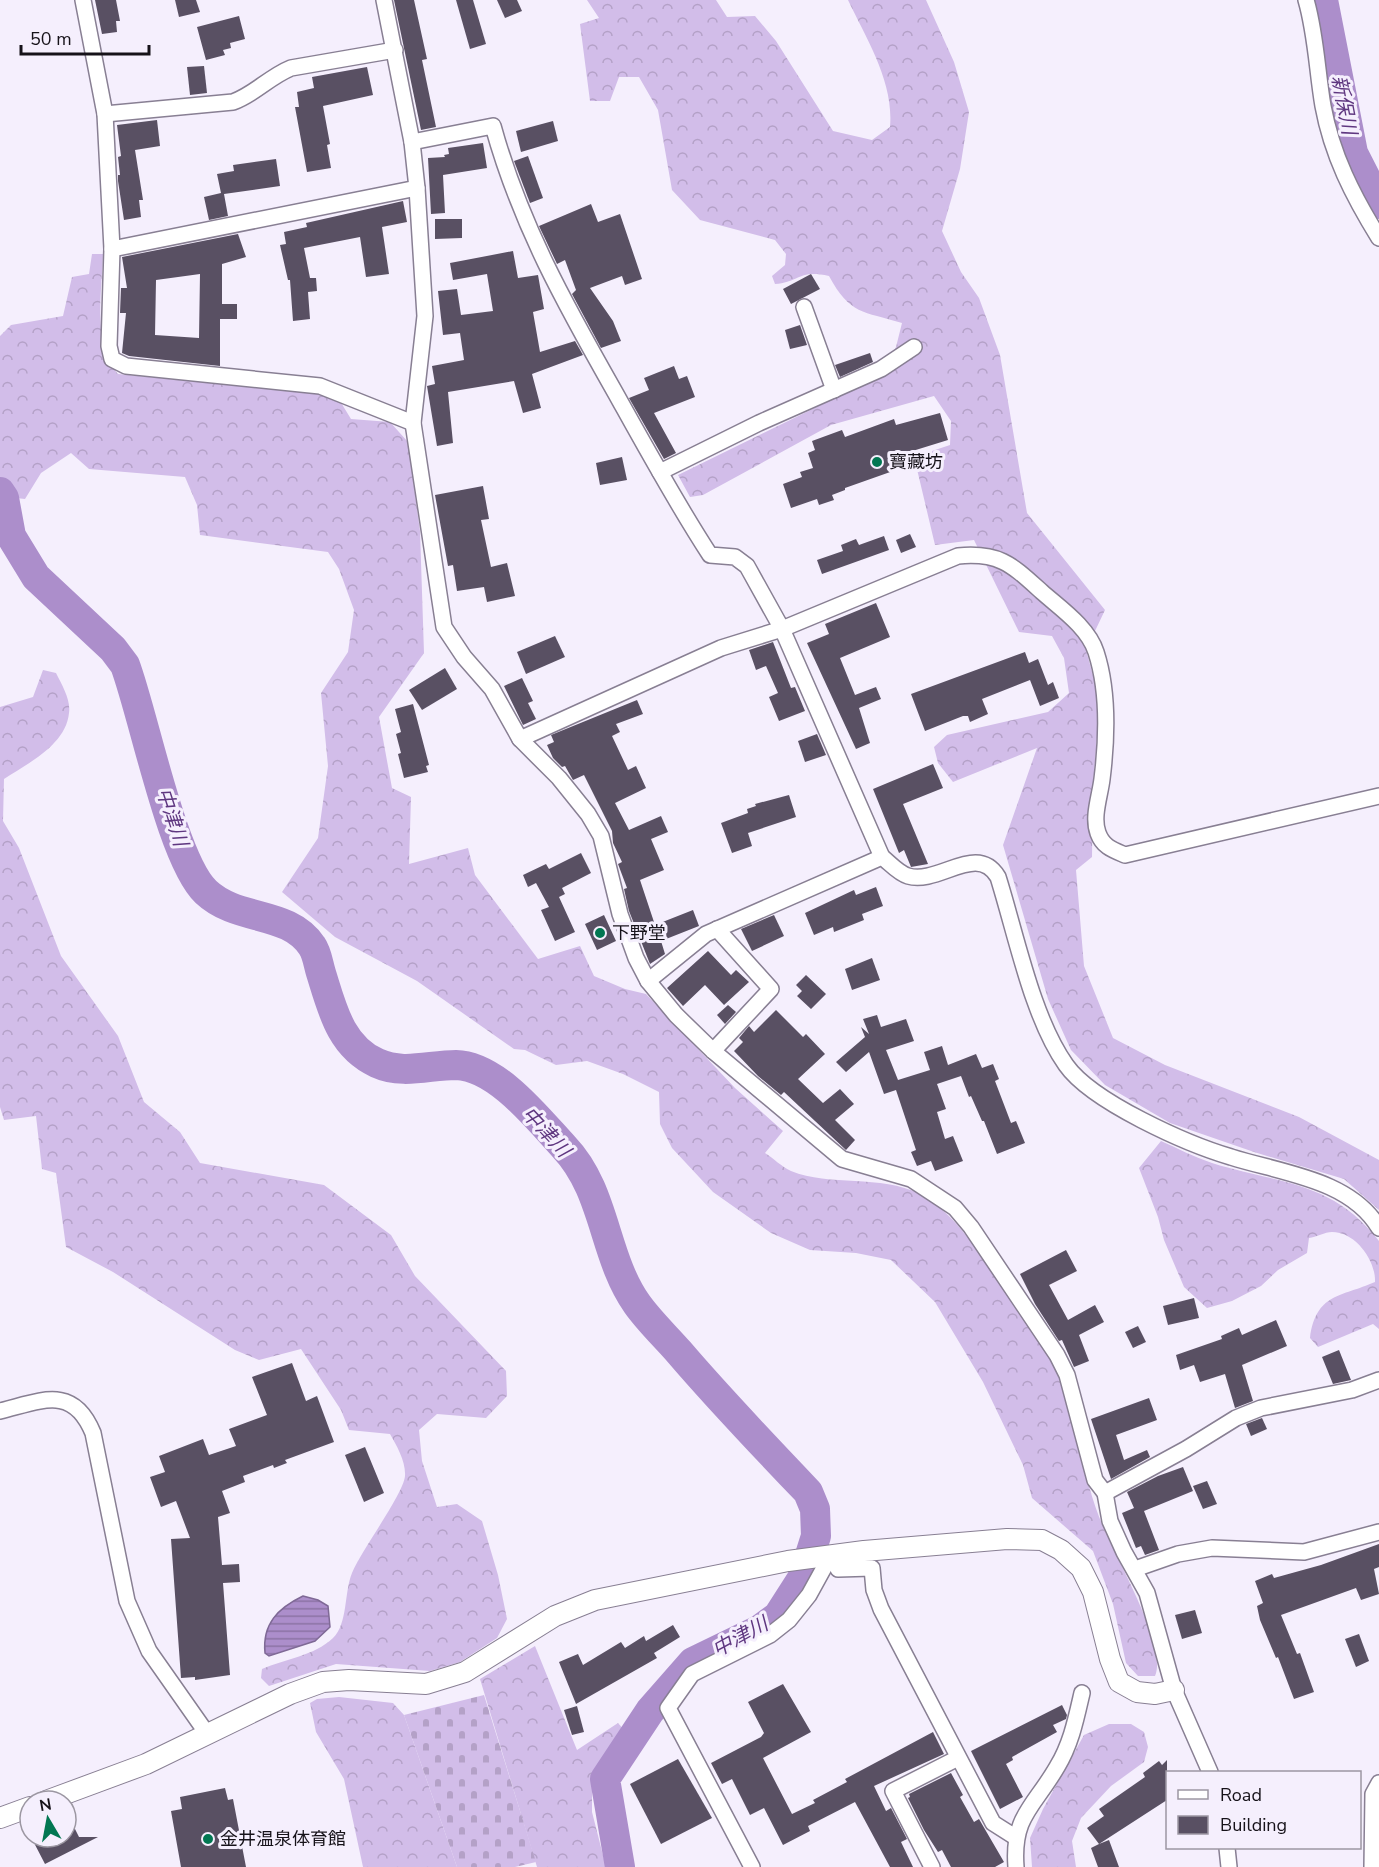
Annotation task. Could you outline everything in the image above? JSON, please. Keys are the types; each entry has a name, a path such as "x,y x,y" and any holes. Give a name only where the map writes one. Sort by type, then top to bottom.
{"street":[{"path":"83,0 105,114 112,249 108,335 112,359 126,366 320,386 412,423"},
{"path":"384,0 412,142 417,188 425,316 412,423 444,627 464,657 492,689 520,739 559,778 588,814 601,836 626,932 648,981 676,1015 713,1050 842,1159 911,1179 955,1208 971,1227 1057,1355 1067,1375 1095,1480 1105,1492 1110,1521 1146,1593 1174,1690 1209,1771"},
{"path":"1306,0 1324,107 1337,158 1355,198 1379,238"},
{"path":"105,114 233,102 250,96 275,74 291,68 394,50"},
{"path":"412,142 493,126 514,196 532,238 572,315 660,472 710,555 735,557 747,566 782,629 882,856 900,872 920,877 935,875 970,862 981,862 992,866 998,877 1040,1014 1066,1066 1080,1080 1168,1133 1228,1157 1325,1184 1369,1212 1379,1228"},
{"path":"112,249 417,188"},
{"path":"804,307 834,390"},
{"path":"660,472 759,423 881,369 914,347"},
{"path":"520,739 721,648 782,629 958,556 982,554 998,558 1014,567 1069,616 1087,635 1096,651 1105,719 1102,779 1096,813 1098,833 1108,849 1125,855 1379,796"},
{"path":"648,981 706,934 882,856"},
{"path":"713,1050 771,989 717,929"},
{"path":"1105,1492 1186,1449 1236,1418 1261,1408 1352,1389 1379,1380"},
{"path":"0,1411 50,1399 64,1400 77,1407 87,1418 93,1433 127,1601 149,1651 208,1735"},
{"path":"1135,1569 1178,1554 1212,1548 1304,1552 1379,1532"},
{"path":"78,1789 146,1764 290,1694 323,1683 350,1680 426,1684 465,1672 555,1616 595,1600 788,1560 1007,1539 1042,1540 1061,1550 1081,1569 1093,1592 1110,1659 1119,1682 1137,1692 1155,1694 1174,1690"},
{"path":"826,1556 838,1569 872,1568 874,1590 881,1609 957,1758 993,1823 1015,1837"},
{"path":"752,1867 668,1708 692,1674 770,1635 789,1620 809,1595 826,1556"},
{"path":"1016,1867 1015,1837 1033,1799 1057,1768 1071,1738 1082,1693"},
{"path":"932,1867 892,1791 957,1758"},
{"path":"1372,1867 1373,1794 1379,1783"},
{"path":"0,1818 18,1811"},
{"path":"1227,1849 1229,1867"}],"green space":[{"path":"587,0 716,0 727,17 755,16 776,41 833,131 872,140 890,127 888,94 878,62 848,0 926,0 954,62 969,112 960,169 942,231 961,272 979,298 1000,355 1027,513 1105,610 1086,650 1100,701 1093,785 1092,857 1076,870 1084,966 1113,1038 1165,1065 1299,1117 1379,1160 1379,1210 1344,1179 1254,1152 1170,1123 1105,1085 1071,1050 1048,999 1003,845 1037,748 953,782 938,763 934,747 947,735 1048,712 1069,693 1064,658 1052,636 1019,632 974,540 935,545 916,465 926,453 950,445 951,421 934,396 831,425 703,495 690,497 678,475 880,376 896,347 902,323 867,313 851,305 829,276 811,274 775,284 772,276 785,265 786,254 775,240 700,220 672,190 658,110 639,77 619,77 610,101 590,101 580,24 599,18"},
{"path":"92,254 103,254 100,301 102,333 110,362 118,374 321,394 340,401 351,419 390,422 408,442 420,531 424,653 379,717 392,788 411,797 409,864 468,848 475,875 538,959 580,946 594,976 625,989 646,994 735,1088 783,1131 765,1153 784,1167 806,1176 822,1179 872,1182 905,1188 930,1200 957,1224 1024,1313 1049,1354 1062,1388 1096,1509 1148,1625 1157,1663 1155,1676 1138,1676 1126,1663 1113,1604 1093,1551 1032,1498 1023,1465 983,1382 935,1302 891,1260 856,1253 810,1250 771,1233 713,1192 672,1148 660,1124 659,1092 623,1074 587,1061 556,1065 525,1050 514,1049 417,981 335,937 282,892 318,838 328,766 321,693 348,652 354,610 339,569 328,552 200,535 197,505 185,477 89,469 71,453 41,473 25,499 16,498 0,479 0,336 11,325 63,316 72,277 89,274"},
{"path":"43,670 56,673 66,693 69,713 61,735 53,744 34,760 4,779 3,821 19,848 61,956 118,1036 144,1102 180,1132 200,1163 324,1185 391,1235 415,1276 506,1371 507,1396 486,1418 437,1414 419,1430 422,1461 437,1507 457,1504 482,1521 498,1575 507,1619 497,1638 460,1662 430,1671 336,1664 269,1686 261,1678 262,1669 317,1649 338,1632 352,1573 403,1485 405,1471 398,1449 390,1434 349,1430 341,1410 301,1349 259,1360 235,1350 113,1272 66,1247 56,1173 42,1169 36,1116 4,1120 0,1107 0,707 33,697"},
{"path":"1161,1141 1212,1163 1303,1187 1323,1195 1361,1221 1379,1241 1379,1329 1373,1324 1318,1347 1310,1338 1313,1323 1324,1304 1341,1294 1375,1282 1372,1265 1363,1249 1341,1233 1332,1232 1309,1238 1307,1253 1278,1270 1261,1286 1232,1301 1207,1308 1184,1287 1164,1240 1158,1217 1139,1168"},
{"path":"535,1646 577,1750 618,1723 626,1732 592,1778 592,1812 606,1867 537,1867 480,1679"},
{"path":"484,1695 536,1862 515,1867 457,1867 404,1715"},
{"path":"339,1697 393,1703 404,1715 457,1867 363,1867 344,1779 316,1732 310,1703 317,1699"},
{"path":"1109,1724 1131,1724 1144,1732 1148,1747 1144,1762 1111,1786 1081,1818 1072,1841 1076,1867 1032,1867 1030,1838 1043,1809 1084,1735"}],"shaded area":[{"path":"303,1596 318,1600 328,1606 330,1627 315,1641 269,1656 265,1653 265,1643 269,1625 286,1606"}],"building":[{"path":"95,0 116,0 120,21 116,21 117,32 102,34"},
{"path":"175,0 196,0 200,12 179,17"},
{"path":"394,0 414,0 427,59 422,60 436,127 421,130"},
{"path":"456,0 473,0 486,44 470,49"},
{"path":"497,0 517,0 522,11 505,18"},
{"path":"239,16 245,39 230,43 231,48 223,50 225,55 206,60 197,27"},
{"path":"204,66 207,93 190,95 187,67"},
{"path":"367,67 373,95 323,106 330,144 327,145 331,168 307,172 295,107 299,107 297,92 314,88 312,77"},
{"path":"157,120 160,146 135,150 143,200 139,200 141,217 124,220 118,181 118,175 120,175 118,157 121,156 117,125"},
{"path":"553,121 558,141 521,152 516,131"},
{"path":"483,143 487,168 443,175 445,213 431,214 428,158 445,157 444,155 449,154 448,148"},
{"path":"528,156 543,198 530,203 514,161"},
{"path":"276,159 280,186 224,194 228,216 209,220 204,197 221,193 217,174 234,171 233,165"},
{"path":"403,201 407,222 382,227 389,274 366,277 360,237 304,248 310,278 316,278 317,291 308,292 310,319 293,321 290,280 288,280 280,245 286,244 284,232 307,227 306,223"},
{"path":"591,204 598,222 620,214 642,279 625,285 622,276 590,288 613,321 621,341 601,348 572,294 576,290 565,260 557,264 539,226"},
{"path":"435,219 462,219 462,238 435,239"},
{"path":"238,234 246,257 222,264 222,304 237,304 237,319 220,319 220,366 129,356 122,353 126,313 120,313 121,288 127,288 122,257","holes":["200,274 199,338 155,335 156,280"]},
{"path":"513,251 518,278 538,275 544,309 533,312 540,352 575,341 583,355 532,374 541,408 523,413 514,381 448,392 453,443 437,446 427,386 435,384 432,366 464,360 460,333 443,335 438,291 457,289 461,315 493,311 487,274 453,280 450,263"},
{"path":"811,274 820,289 791,304 783,289"},
{"path":"800,325 807,345 790,349 785,330"},
{"path":"870,353 873,362 840,377 835,365"},
{"path":"674,366 679,379 687,376 695,397 654,413 676,453 664,459 629,398 649,390 644,378"},
{"name":"寶藏坊","path":"940,413 948,440 906,453 910,465 845,488 832,495 834,500 819,505 817,499 791,508 783,484 802,477 800,472 813,468 808,453 815,450 812,441 842,430 845,437 894,419 896,425"},
{"path":"622,457 627,480 600,485 596,463"},
{"path":"483,486 489,519 481,520 491,567 507,563 515,596 487,602 484,587 457,591 453,565 448,566 435,495"},
{"path":"910,534 916,547 901,553 896,540"},
{"path":"884,536 889,550 822,574 817,560 843,551 841,545 856,539 859,545"},
{"path":"876,603 890,637 840,658 855,695 876,687 881,699 859,708 870,743 856,749 807,643 829,634 825,624"},
{"path":"555,636 565,657 526,674 517,652"},
{"path":"773,642 791,688 795,687 805,711 779,721 769,697 778,693 766,666 756,670 749,650"},
{"path":"1025,652 1029,663 1038,659 1048,685 1053,682 1059,698 1040,706 1030,680 982,699 988,714 970,722 968,716 963,716 925,731 911,694"},
{"path":"445,668 457,689 422,710 409,690"},
{"path":"522,678 533,701 528,703 536,719 523,725 504,686"},
{"path":"637,700 643,714 616,724 620,732 612,736 628,770 636,766 646,788 615,803 629,830 661,816 668,832 651,839 664,870 640,880 655,925 693,910 699,926 661,941 665,954 650,964 629,911 624,889 627,888 618,864 622,862 613,843 612,831 584,775 573,780 565,766 562,767 553,758 547,745 554,742 551,735"},
{"path":"413,704 429,765 426,766 428,772 404,778 396,734 401,732 395,709"},
{"path":"817,734 826,755 805,762 798,741"},
{"path":"933,764 943,788 903,804 928,864 911,867 904,850 899,853 873,789"},
{"path":"789,795 796,817 748,833 752,846 732,853 721,823 748,813 747,809 756,806 755,804"},
{"path":"581,853 591,873 562,888 565,894 559,897 575,932 555,941 541,910 549,907 536,883 528,887 523,875 546,864 549,869"},
{"path":"876,887 883,906 862,914 864,920 834,932 833,927 814,935 805,913 854,890 856,895"},
{"name":"下野堂","path":"604,915 616,941 597,950 585,924"},
{"path":"774,915 784,936 752,951 741,929"},
{"path":"708,951 731,975 736,970 749,982 724,1005 705,985 683,1006 667,988"},
{"path":"872,958 880,980 852,990 845,969"},
{"path":"806,975 826,994 811,1009 797,996 802,991 796,985"},
{"path":"728,1005 736,1012 725,1024 717,1015"},
{"path":"776,1010 803,1037 806,1034 825,1054 798,1079 823,1103 840,1089 854,1104 835,1120 855,1140 846,1150 784,1092 781,1095 758,1076 734,1051 743,1042 739,1038 749,1026 754,1032"},
{"path":"877,1015 881,1027 906,1019 914,1041 886,1050 898,1080 930,1070 924,1052 942,1046 948,1065 976,1054 982,1068 993,1064 999,1079 995,1081 1011,1123 1016,1121 1025,1143 997,1154 984,1121 971,1096 969,1097 961,1076 937,1084 946,1109 937,1112 945,1139 953,1136 963,1161 935,1171 931,1161 917,1166 911,1152 916,1150 896,1090 884,1094 869,1052 846,1072 836,1062 865,1037 861,1027 869,1034 863,1019"},
{"path":"1066,1250 1077,1271 1049,1285 1068,1320 1095,1305 1104,1322 1079,1335 1089,1361 1074,1367 1062,1340 1059,1341 1035,1304 1020,1274"},
{"path":"1194,1298 1199,1318 1168,1325 1163,1306"},
{"path":"1276,1320 1287,1346 1242,1365 1253,1401 1235,1408 1225,1374 1200,1382 1194,1365 1180,1370 1176,1355 1222,1339 1221,1336 1239,1328 1242,1335"},
{"path":"1138,1326 1146,1342 1133,1348 1125,1332"},
{"path":"1339,1350 1351,1380 1333,1384 1322,1357"},
{"path":"292,1363 306,1401 317,1396 334,1442 285,1460 287,1463 274,1468 273,1465 243,1476 245,1482 222,1491 230,1513 218,1517 222,1565 239,1564 240,1582 223,1583 230,1675 195,1680 195,1677 181,1678 171,1539 190,1538 176,1501 161,1507 150,1477 165,1472 159,1456 203,1439 209,1455 236,1446 229,1429 267,1415 252,1377"},
{"path":"1149,1398 1157,1420 1116,1435 1124,1460 1147,1450 1150,1457 1111,1479 1091,1419"},
{"path":"1262,1418 1267,1429 1251,1436 1246,1424"},
{"path":"365,1447 384,1493 364,1502 345,1455"},
{"path":"1183,1467 1193,1491 1144,1511 1159,1550 1145,1555 1141,1546 1136,1548 1122,1513 1134,1508 1127,1492 1158,1476"},
{"path":"1207,1481 1217,1504 1203,1509 1193,1486"},
{"path":"1379,1544 1379,1567 1374,1569 1379,1594 1361,1600 1356,1588 1281,1615 1297,1654 1300,1653 1314,1692 1294,1699 1278,1657 1276,1658 1260,1620 1257,1606 1263,1603 1255,1581 1272,1574 1274,1578 1321,1565"},
{"path":"1195,1610 1202,1633 1182,1639 1175,1615"},
{"path":"673,1625 680,1637 654,1653 657,1658 576,1704 559,1662 578,1654 583,1665 621,1642 625,1648 644,1636 646,1641"},
{"path":"1359,1634 1369,1661 1356,1667 1345,1639"},
{"path":"783,1684 811,1732 763,1758 792,1814 815,1803 813,1800 847,1782 845,1779 933,1732 944,1754 874,1786 886,1811 891,1808 907,1839 901,1842 913,1867 890,1867 855,1802 808,1826 810,1831 783,1845 764,1808 750,1815 732,1779 722,1784 711,1763 761,1737 764,1733 748,1702"},
{"path":"1062,1705 1067,1715 1066,1719 1053,1725 1057,1732 1012,1757 1013,1760 1006,1764 1023,1797 1000,1809 971,1751"},
{"path":"577,1706 584,1732 572,1735 564,1710"},
{"path":"678,1759 712,1818 661,1844 630,1784"},
{"path":"1167,1760 1166,1801 1099,1844 1087,1828 1104,1816 1099,1809 1145,1777 1143,1773 1159,1761 1162,1765"},
{"path":"951,1773 963,1795 960,1797 974,1822 979,1819 1004,1862 995,1867 951,1867 942,1850 938,1852 924,1830 908,1798 909,1794"},
{"name":"金井温泉体育館","path":"225,1788 228,1800 233,1799 246,1867 181,1867 171,1811 182,1809 180,1797"},
{"path":"78,1835 79,1837 98,1837 78,1847"},
{"path":"1109,1840 1119,1867 1098,1867 1091,1848"},
{"path":"37,1849 74,1849 45,1864"}],"waterway":[{"name":"新保川","path":"1323,0 1353,153 1379,204"},
{"name":"中津川","path":"0,492 4,498 11,536 36,577 113,649 125,665 170,820 194,875 206,892 233,908 276,921 302,935 315,952 339,1025 354,1047 364,1056 387,1067 406,1069 456,1065 471,1068 487,1074 516,1096 578,1164 597,1203 617,1265 637,1304 726,1405 808,1492 815,1509 816,1536 803,1577 778,1616 759,1630 693,1662 650,1711 605,1779 620,1867"}],"place":[{"name":"寶藏坊","path":"877,462"},
{"name":"下野堂","path":"600,933"},
{"name":"金井温泉体育館","path":"208,1839"}]}
